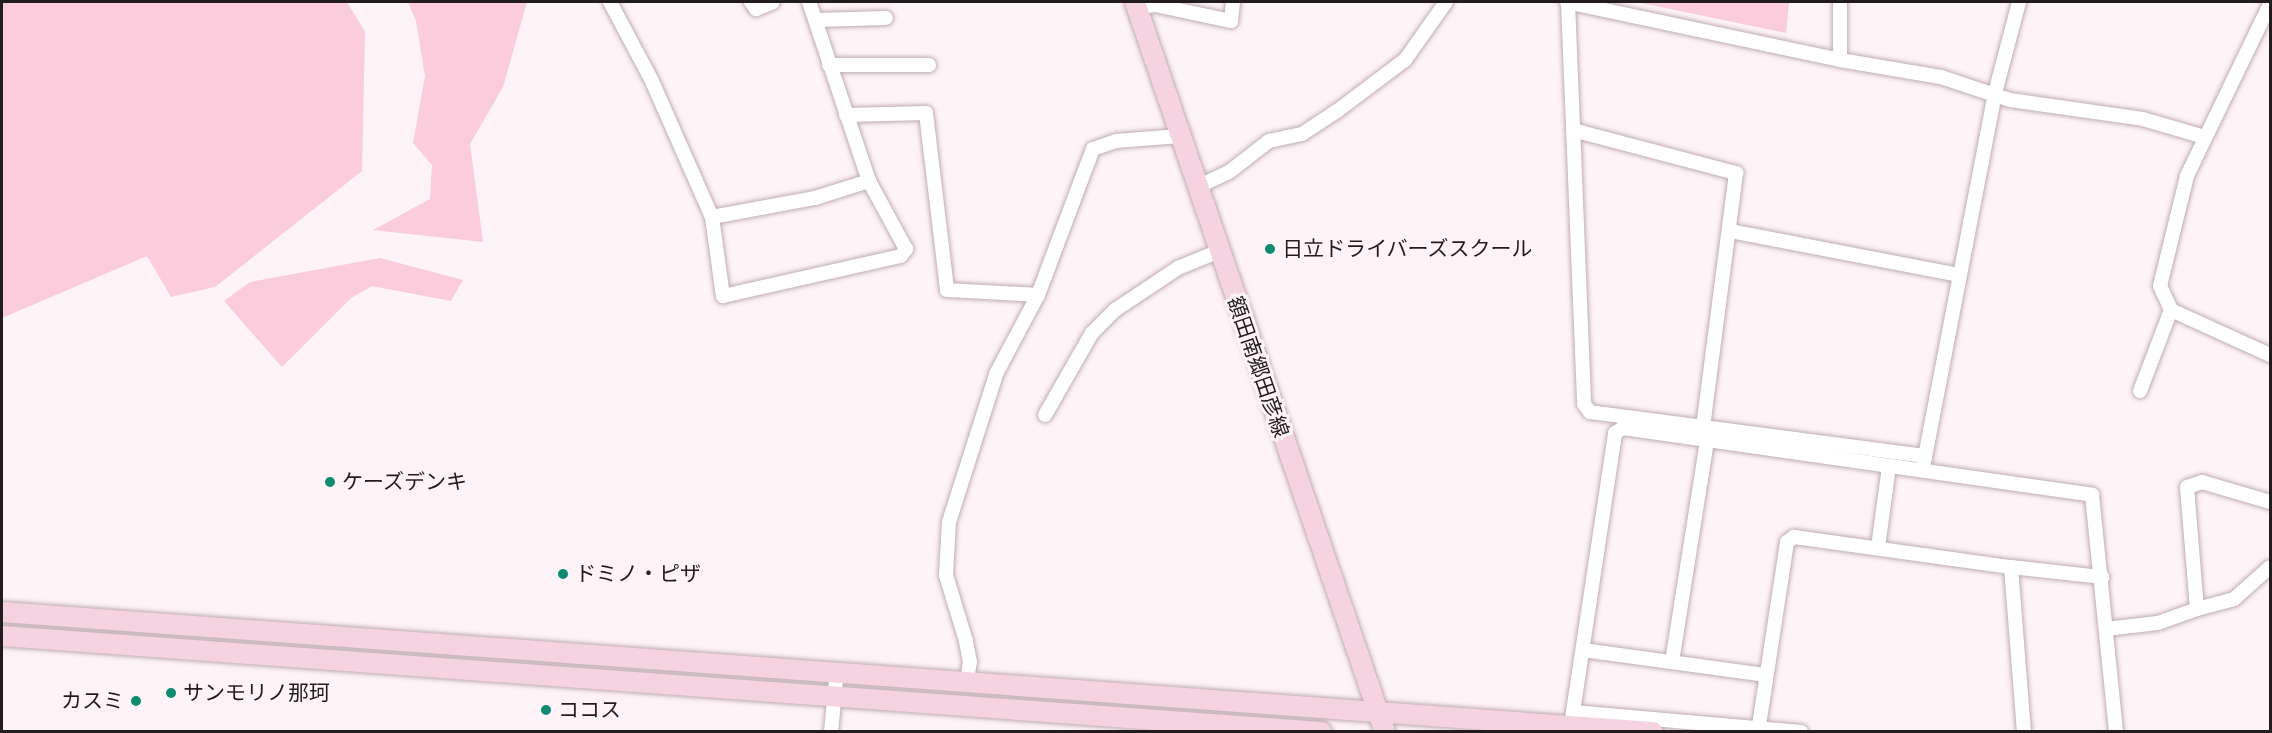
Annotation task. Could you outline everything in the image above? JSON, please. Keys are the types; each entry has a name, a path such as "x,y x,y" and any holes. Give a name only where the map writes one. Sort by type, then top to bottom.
{"street":[{"path":"610,2 651,79 712,217 723,296 901,256 906,249 869,181 809,2"},
{"path":"751,2 756,9 773,2"},
{"path":"1136,5 1155,5 1231,21 1233,2"},
{"path":"1197,187 1229,172 1269,141 1302,134 1337,111 1405,60 1446,2"},
{"path":"2115,732 2102,577 2092,495 1889,467 1590,412 1584,404 1568,2 1840,60 1941,77 1995,93 2010,100 2143,119 2204,137"},
{"path":"1840,2 1840,60"},
{"path":"1922,470 1995,93 2019,2"},
{"path":"2271,4 2204,137 2187,176 2160,286 2171,310 2271,355"},
{"name":"額田南郷田彦線","path":"1136,5 1385,732"},
{"path":"816,20 886,18"},
{"path":"829,65 929,65"},
{"path":"846,115 926,113 947,290 1038,295"},
{"path":"1573,130 1736,173 1705,434 1672,662"},
{"path":"968,680 970,662 966,642 946,575 949,522 997,372 1038,295 1093,149 1116,141 1180,136"},
{"path":"712,217 815,198 869,181"},
{"path":"1730,231 1958,276"},
{"path":"1045,415 1092,333 1115,310 1178,268 1219,251"},
{"path":"2140,391 2171,310"},
{"path":"1573,719 1615,433 1623,428 1705,434 1925,456"},
{"path":"1878,547 1889,467"},
{"path":"2197,609 2187,487 2202,482 2271,502"},
{"path":"1758,730 1787,542 1794,537 2011,567 2102,577"},
{"path":"2011,567 2024,732"},
{"path":"2106,629 2158,623 2234,599 2271,567"},
{"path":"2,612 837,670 1377,711 1802,732"},
{"path":"2,636 509,675 835,694 1322,732"},
{"path":"1583,650 1766,675"},
{"path":"831,732 837,670"},
{"path":"1573,719 1653,732"}],"shaded area":[{"path":"2,2 347,2 365,32 362,171 215,287 171,297 147,256 2,318"},
{"path":"408,2 527,2 503,87 470,144 483,242 373,230 430,199 432,165 413,143 425,76 416,21"},
{"path":"1636,2 1789,2 1786,33"},
{"path":"380,258 463,280 451,301 372,286 351,298 282,367 224,301 250,282"}],"place":[{"name":"日立ドライバーズスクール","path":"1270,249"},
{"name":"ケーズデンキ","path":"330,482"},
{"name":"ドミノ・ピザ","path":"563,574"},
{"name":"サンモリノ那珂","path":"171,693"},
{"name":"カスミ","path":"136,701"},
{"name":"ココス","path":"546,710"}]}
